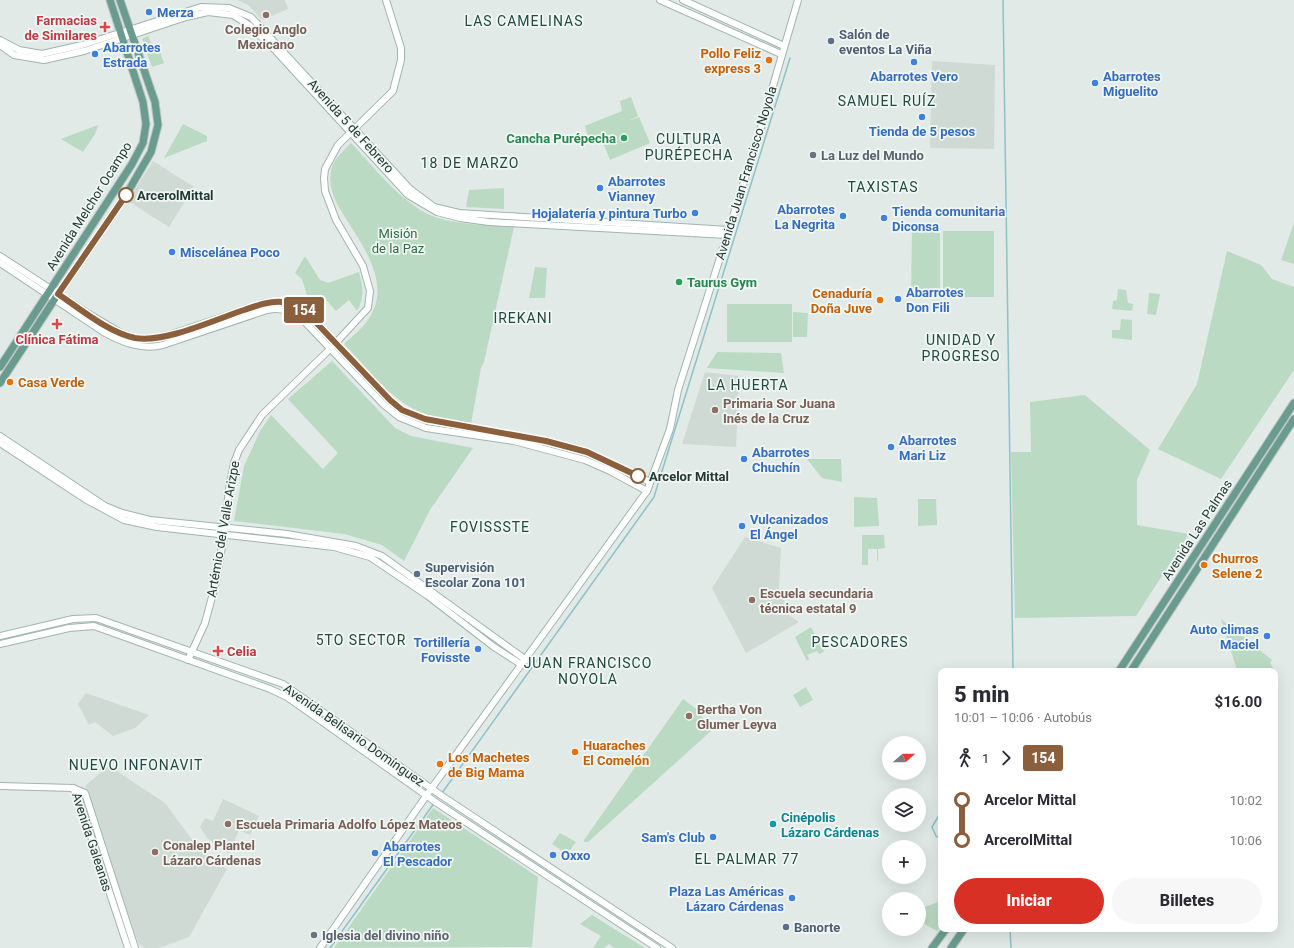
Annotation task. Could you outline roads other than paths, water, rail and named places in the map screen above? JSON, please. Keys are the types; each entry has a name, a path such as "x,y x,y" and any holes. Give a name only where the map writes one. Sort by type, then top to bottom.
{"main road":[{"name":"Avenida Melchor Ocampo","path":"0,367 132,164 143,143 146,124 143,102 110,0"},
{"name":"Avenida Melchor Ocampo","path":"0,383 56,297 126,195 151,152 158,125 155,102 120,0"},
{"name":"Avenida Las Palmas","path":"1121,668 1294,403"},
{"name":"Avenida Las Palmas","path":"1133,668 1294,419"},
{"path":"932,948 944,932"},
{"path":"952,948 962,932"}],"street":[{"name":"Artémio del Valle Arizpe","path":"190,651 196,644 205,623 214,589 224,532 229,489 234,463 241,446 262,415 331,348 368,308 370,299 368,283 363,266 336,220 325,191 325,169 338,144 393,91 401,60 401,48 386,0"},
{"path":"660,0 781,54"},
{"path":"683,0 784,46"},
{"name":"Avenida Juan Francisco Noyola","path":"434,790 647,491 670,429 678,390 754,149 798,0"},
{"name":"Avenida 5 de Febrero","path":"0,46 14,54 44,60 84,51 130,32 186,17 208,12 233,15 249,25 399,178 428,203 441,209 459,213 727,233"},
{"name":"Avenida 5 de Febrero","path":"0,40 19,50 42,54 56,52 122,35"},
{"name":"Avenida 5 de Febrero","path":"353,130 408,195 417,202 436,212 450,216 489,222 727,233"},
{"path":"488,215 489,222"},
{"path":"0,256 117,340 140,347 163,345 275,308 296,313 384,405 399,417 415,424 514,441 585,460 610,470 647,491"},
{"path":"0,263 49,292"},
{"path":"56,297 121,333 134,338 152,339 169,335 264,303 283,302 294,304 305,311 390,400 402,410 425,419 546,441 587,452 650,482"},
{"path":"0,436 115,511 150,520 299,544 350,550 370,557 446,606"},
{"path":"0,443 85,499 124,520 157,527 300,536 350,545 382,556 485,636 524,663"},
{"path":"585,460 587,452"},
{"path":"299,544 300,536"},
{"name":"Avenida Belisario Domínguez","path":"0,636 73,618 96,618 283,684 450,802 672,948"},
{"name":"Avenida Belisario Domínguez","path":"0,644 69,628 94,626 270,689 287,697 432,800 657,948"},
{"path":"195,662 198,654 196,644"},
{"path":"188,660 190,651"},
{"path":"0,786 73,788"},
{"name":"Avenida Galeanas","path":"73,788 79,800 128,948"},
{"name":"Avenida Galeanas","path":"73,788 82,790 87,797 120,908 135,948"},
{"path":"320,948 432,800 434,790"},
{"path":"445,808 450,802"}],"waterway":[{"path":"1003,0 1013,668"},
{"path":"442,793 654,497 790,58"},
{"path":"330,948 435,802"},
{"path":"938,817 932,827 938,837"},
{"path":"1010,932 1011,948"}],"place":[{"name":"Merza","path":"149,12"},
{"name":"Colegio Anglo Mexicano","path":"266,15"},
{"name":"Farmacias de Similares","path":"105,27"},
{"name":"Salón de eventos La Viña","path":"831,41"},
{"name":"Abarrotes Estrada","path":"95,54"},
{"name":"Pollo Feliz express 3","path":"769,60"},
{"name":"Abarrotes Vero","path":"914,62"},
{"name":"Abarrotes Miguelito","path":"1095,83"},
{"name":"Tienda de 5 pesos","path":"922,117"},
{"name":"Cancha Purépecha","path":"624,138"},
{"name":"La Luz del Mundo","path":"813,155"},
{"name":"Abarrotes Vianney","path":"600,188"},
{"name":"ArcerolMittal","path":"126,195"},
{"name":"Hojalatería y pintura Turbo","path":"695,213"},
{"name":"Abarrotes La Negrita","path":"843,216"},
{"name":"Tienda comunitaria Diconsa","path":"884,218"},
{"name":"Miscelánea Poco","path":"172,252"},
{"name":"Taurus Gym","path":"679,282"},
{"name":"Abarrotes Don Fili","path":"898,299"},
{"name":"Cenaduría Doña Juve","path":"880,300"},
{"name":"Clínica Fátima","path":"57,324"},
{"name":"Casa Verde","path":"10,382"},
{"name":"Primaria Sor Juana Inés de la Cruz","path":"715,410"},
{"name":"Abarrotes Mari Liz","path":"891,447"},
{"name":"Abarrotes Chuchín","path":"744,459"},
{"name":"Arcelor Mittal","path":"638,476"},
{"name":"Vulcanizados El Ángel","path":"742,526"},
{"name":"Churros Selene 2","path":"1204,565"},
{"name":"Supervisión Escolar Zona 101","path":"417,574"},
{"name":"Escuela secundaria técnica estatal 9","path":"752,600"},
{"name":"Auto climas Maciel","path":"1267,636"},
{"name":"Tortillería Fovisste","path":"478,649"},
{"name":"Celia","path":"218,651"},
{"name":"Bertha Von Glumer Leyva","path":"689,716"},
{"name":"Huaraches El Comelón","path":"575,752"},
{"name":"Los Machetes de Big Mama","path":"440,764"},
{"name":"Escuela Primaria Adolfo López Mateos","path":"228,824"},
{"name":"Cinépolis Lázaro Cárdenas","path":"773,824"},
{"name":"Sam's Club","path":"713,837"},
{"name":"Conalep Plantel Lázaro Cárdenas","path":"155,852"},
{"name":"Abarrotes El Pescador","path":"375,853"},
{"name":"Oxxo","path":"553,855"},
{"name":"Plaza Las Américas Lázaro Cárdenas","path":"792,898"},
{"name":"Banorte","path":"786,927"},
{"name":"Iglesia del divino niño","path":"314,935"}],"district":[{"name":"LAS CAMELINAS","path":"524,21"},
{"name":"SAMUEL RUÍZ","path":"887,101"},
{"name":"CULTURA PURÉPECHA","path":"689,148"},
{"name":"18 DE MARZO","path":"470,163"},
{"name":"TAXISTAS","path":"883,187"},
{"name":"IREKANI","path":"523,318"},
{"name":"UNIDAD Y PROGRESO","path":"961,348"},
{"name":"LA HUERTA","path":"748,385"},
{"name":"FOVISSSTE","path":"490,527"},
{"name":"5TO SECTOR","path":"361,640"},
{"name":"PESCADORES","path":"860,642"},
{"name":"JUAN FRANCISCO NOYOLA","path":"588,672"},
{"name":"NUEVO INFONAVIT","path":"136,765"},
{"name":"EL PALMAR 77","path":"747,859"}],"park label":[{"name":"Misión de la Paz","path":"398,240"}]}
